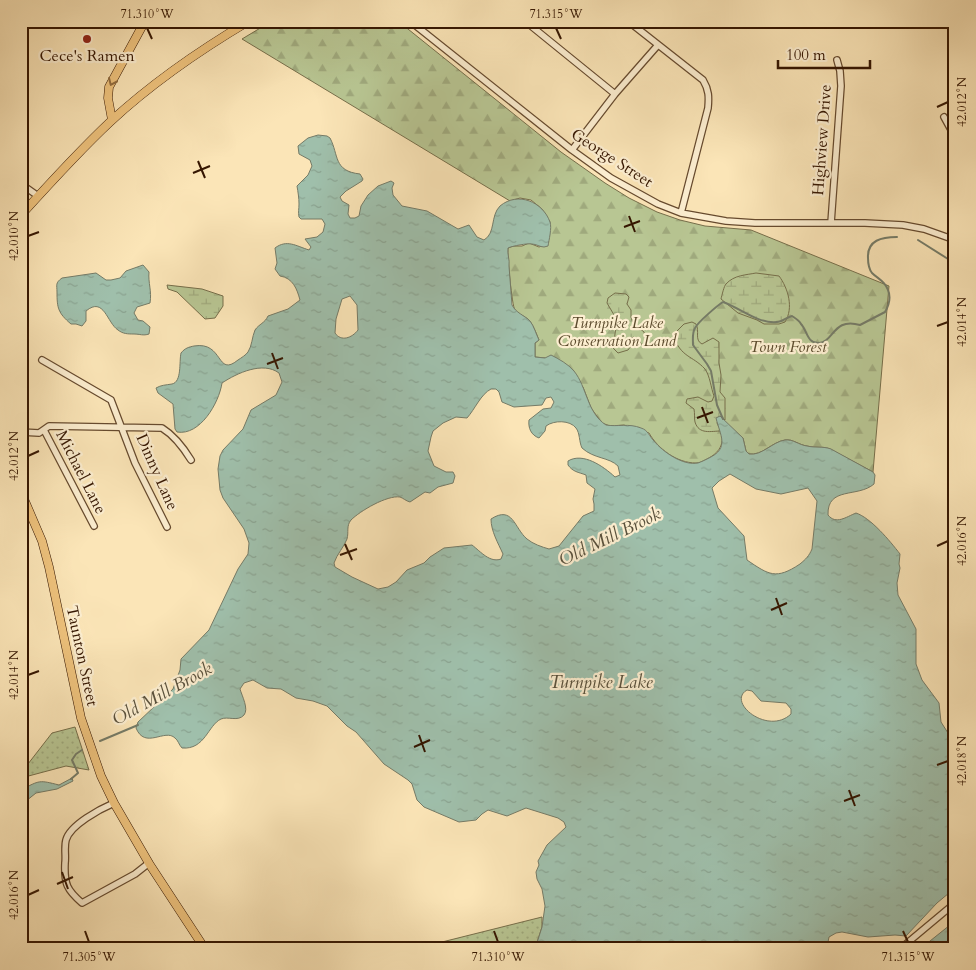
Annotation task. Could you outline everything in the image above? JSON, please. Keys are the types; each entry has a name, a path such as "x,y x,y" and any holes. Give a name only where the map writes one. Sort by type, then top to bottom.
{"main road":[{"path":"112,120 108,98 109,87 145,21"},
{"path":"21,216 74,157 112,120 175,69 248,21"},
{"name":"Taunton Street","path":"21,492 42,541 81,718 95,761 114,802 149,862 205,949"}],"street":[{"name":"George Street","path":"410,21 572,150 632,191 658,204 682,212 726,221 902,225 924,229 955,240"},
{"path":"525,21 615,94"},
{"path":"628,21 703,80 708,88 708,108 682,212"},
{"path":"572,150 615,94 658,45"},
{"name":"Highview Drive","path":"831,223 841,86 837,60"},
{"path":"944,117 955,138"},
{"path":"21,184 38,196"},
{"name":"Dinny Lane","path":"42,360 111,400 135,463 167,528"},
{"path":"21,432 39,433 49,426 162,428 170,433 182,446 191,460"},
{"name":"Michael Lane","path":"44,430 94,526"},
{"path":"114,802 73,828 66,838 64,873 67,888 82,903 135,874 149,862"},
{"path":"900,949 955,902"}],"green space":[{"name":"Town Forest","path":"272,21 398,21 561,152 629,198 657,212 680,220 705,226 751,230 889,286 873,472 830,449 810,447 788,440 780,441 758,453 749,454 746,451 743,438 721,431 722,440 720,448 715,454 696,463 682,461 663,450 649,433 624,425 610,426 602,423 591,408 583,387 545,358 535,357 535,343 539,340 536,332 528,319 516,311 514,307 508,248 529,243 539,247 548,244 550,222 542,209 531,200 520,198 510,201 242,39"},
{"path":"756,273 779,276 782,281 789,298 789,311 785,322 764,324 738,313 721,299 726,284 729,281 740,276"},
{"path":"167,285 202,289 223,296 223,306 215,318 205,319 177,292 168,289"},
{"name":"Turnpike Lake Conservation Land","path":"615,293 626,294 629,297 627,304 631,310 633,323 644,332 647,346 644,348 638,339 633,337 630,340 631,346 628,350 618,353 613,348 617,320 607,303 608,298"},
{"path":"692,322 696,324 698,340 702,344 713,338 719,342 720,392 725,398 725,420 720,416 717,423 721,431 702,431 699,429 695,422 694,409 686,403 687,399 698,397 708,402 712,401 714,396 705,369 683,352 673,335 684,324"},
{"path":"75,727 89,770 66,766 21,778 21,773 52,733"},
{"path":"542,917 542,927 535,949 414,949"}],"water":[{"name":"Turnpike Lake","path":"318,135 330,138 341,166 345,170 360,174 363,179 340,197 342,201 349,205 348,214 350,218 359,216 361,206 368,195 378,186 391,181 394,183 392,188 393,195 402,206 427,211 458,229 469,225 477,237 484,240 492,229 497,210 507,202 514,199 522,199 536,204 542,209 551,225 548,246 542,247 527,244 508,248 512,305 530,321 534,328 539,340 535,343 535,357 545,358 551,355 572,368 582,384 595,414 606,425 632,426 643,429 668,454 686,462 698,463 720,450 722,441 716,418 720,416 743,438 746,451 749,454 758,453 780,441 788,440 813,447 831,449 873,472 875,475 874,484 860,491 838,496 829,506 828,515 838,520 856,513 862,516 880,530 900,554 897,583 898,595 916,629 916,664 922,680 939,703 941,722 948,733 955,751 955,888 937,903 906,936 868,937 842,932 836,933 829,937 828,942 831,949 535,949 542,927 545,906 536,872 539,865 538,861 547,845 566,827 564,822 558,818 526,808 507,816 488,810 476,820 459,822 424,807 417,800 412,784 384,764 356,732 347,726 327,706 296,698 281,689 267,688 253,680 244,683 240,689 245,706 244,715 236,719 221,719 201,741 190,748 182,748 176,739 171,736 150,738 140,734 136,728 138,722 173,689 180,670 181,659 209,630 238,569 248,554 249,543 244,529 223,498 220,490 218,469 220,456 223,450 243,429 251,410 276,395 282,382 279,373 265,368 242,372 222,383 213,408 201,424 185,432 177,432 175,429 173,404 158,393 156,388 172,384 177,380 181,353 189,347 204,346 215,353 226,365 231,364 248,352 255,330 268,316 288,309 300,300 294,285 288,279 280,276 275,269 277,263 275,248 279,245 288,244 309,250 311,247 305,239 317,237 323,232 325,224 322,219 301,219 299,217 297,186 308,175 312,166 310,160 299,154 298,146 308,138","holes":["350,296 357,305 358,330 347,338 337,336 335,333 336,319 342,299","496,389 502,402 514,407 542,405 546,398 551,397 554,402 551,408 543,409 529,420 532,433 539,438 549,424 570,423 577,430 582,448 618,466 620,475 615,477 599,465 586,459 580,458 568,461 568,465 572,469 586,475 587,483 595,489 593,499 594,511 583,516 559,546 549,549 527,539 509,516 498,515 491,519 491,523 503,554 501,559 489,558 472,545 444,548 424,563 407,570 396,582 388,587 378,589 335,567 335,560 347,539 349,522 361,512 388,498 400,497 410,502 425,492 430,493 438,487 453,483 455,476 453,472 446,472 434,466 428,451 433,431 443,423 456,417 467,418 487,391","730,474 756,489 781,494 808,488 817,501 812,549 807,557 792,569 778,574 767,572 747,560 744,536 718,508 712,488","747,690 752,691 761,701 786,703 791,709 791,714 782,720 771,721 761,719 752,715 746,709 742,702 742,695"]},
{"path":"143,265 149,272 150,303 137,307 134,313 138,320 143,321 150,327 149,334 128,334 120,331 114,327 105,312 97,307 92,307 86,311 86,321 82,326 71,324 63,317 57,302 57,283 62,278 96,273 106,280 111,280 120,278 126,271"},
{"path":"72,778 73,781 57,789 36,793 21,805 21,790 32,784 47,782 59,785"},
{"path":"955,921 954,949 920,949"}],"waterway":[{"name":"Old Mill Brook","path":"723,419 717,405 711,371 693,345 693,332 700,322 723,302 763,321 779,322 792,316 797,319 812,341 815,343 824,342 844,324 860,325 885,312 888,307 889,293 885,284 869,268 868,252 876,241 897,237"},
{"name":"Old Mill Brook","path":"918,240 948,259 955,266"},
{"name":"Old Mill Brook","path":"100,741 138,725"},
{"name":"Old Mill Brook","path":"71,779 78,773 72,760 82,750"}],"place":[{"name":"Cece's Ramen","path":"87,39"}]}
